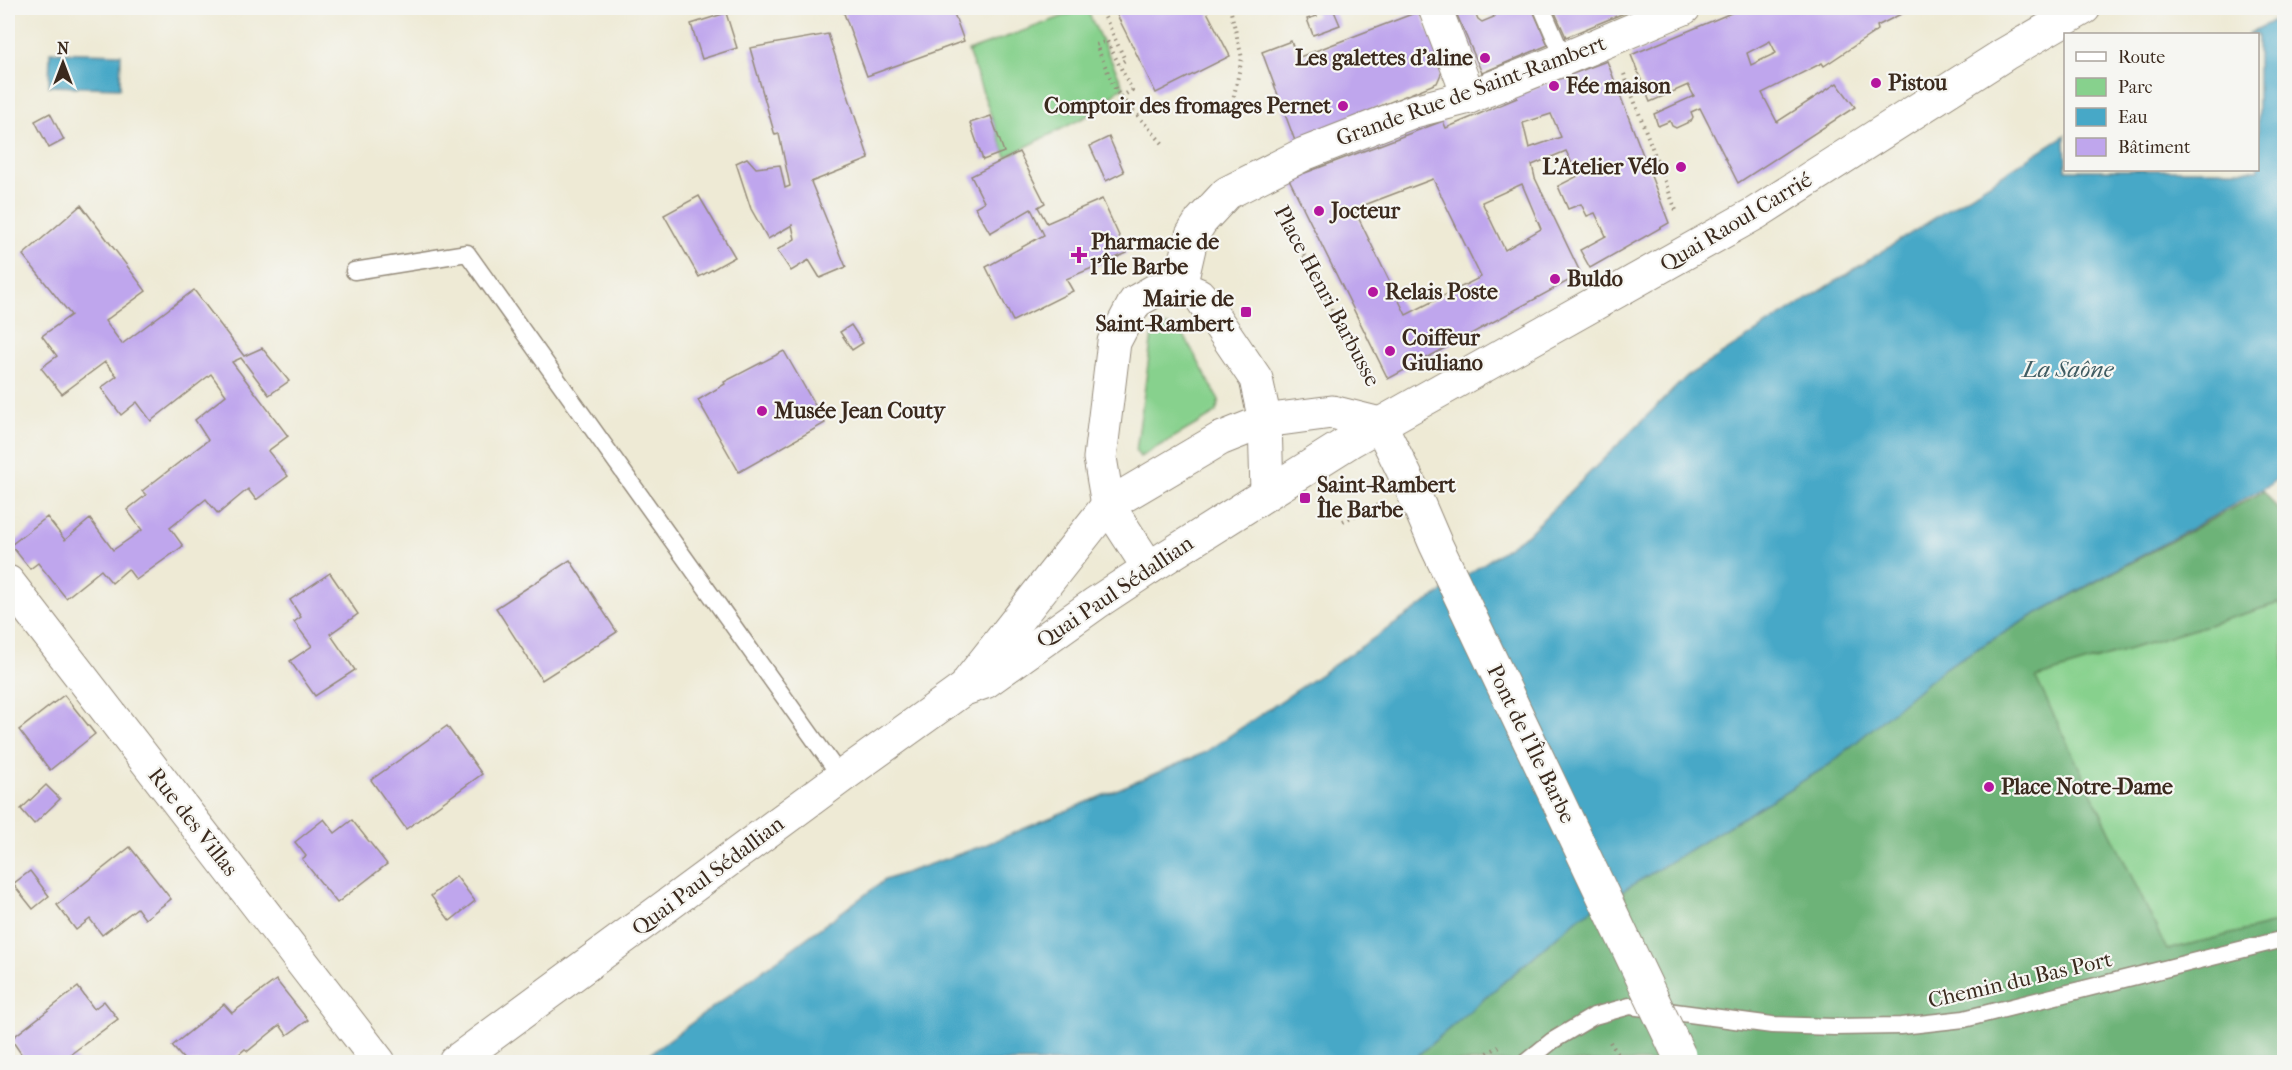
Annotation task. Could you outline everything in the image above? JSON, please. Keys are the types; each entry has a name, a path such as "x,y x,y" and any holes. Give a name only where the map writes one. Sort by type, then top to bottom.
{"street":[{"path":"1435,8 1468,97"},
{"name":"Grande Rue de Saint-Rambert","path":"1180,287 1192,235 1201,220 1227,193 1304,154 1414,111 1468,97 1684,8"},
{"name":"Quai Raoul Carrié","path":"1387,420 1756,213 2071,11"},
{"path":"1149,568 1108,505 1100,458 1114,342 1135,302 1156,290 1180,287 1199,296 1256,379 1265,421 1267,492"},
{"name":"Quai Paul Sédallian","path":"455,1062 962,690 1108,505 1220,439 1265,421 1332,412 1387,420"},
{"name":"Quai Paul Sédallian","path":"962,690 986,682 1149,568 1267,492 1387,420"},
{"name":"Pont de l'Île Barbe","path":"1387,420 1412,489 1446,567 1683,1062"},
{"name":"Rue des Villas","path":"8,582 379,1062"}],"lane":[{"path":"1542,8 1564,59"},
{"path":"354,271 467,254 841,777"},
{"name":"Chemin du Bas Port","path":"1526,1062 1552,1041 1594,1016 1630,1006 1773,1024 1834,1027 1933,1024 1964,1019 2284,939"}],"path":[{"path":"1106,8 1102,11 1125,60 1119,64"},
{"path":"1230,8 1242,58 1230,114"},
{"path":"1611,39 1680,222"},
{"path":"1120,97 1132,90 1107,41 1096,45 1116,91 1120,97 1164,145"},
{"name":"Place Henri Barbusse","path":"1263,174 1387,420"},
{"path":"1766,1062 1773,1059"}],"green space":[{"path":"1086,8 1124,87 1118,90 1099,110 1006,157 968,51"},
{"path":"1166,326 1180,328 1219,400 1216,413 1140,457 1136,451 1152,335"},
{"path":"2264,491 2284,518 2284,611 2279,603 2036,678 2167,950 2284,921 2284,1060 2272,1062 1410,1062 1581,916 1829,765 1943,669 2029,618"},
{"path":"2279,603 2284,611 2284,921 1956,1002 2036,677"}],"water":[{"name":"La Saône","path":"2284,15 2284,473 2268,486 2029,618 1943,669 1829,765 1581,916 1410,1062 639,1062 885,880 985,845 1204,753 1529,533 1687,376 2064,136 2064,171 2259,171 2259,33 2250,33"},
{"path":"50,52 121,54 120,88 49,86"}],"building":[{"path":"842,8 952,8 964,41 867,76"},
{"path":"1128,8 1205,8 1230,56 1156,93 1116,13"},
{"path":"1314,8 1342,8 1334,11 1340,25 1313,35 1307,19 1317,16"},
{"path":"1454,8 1473,8 1482,22 1494,17 1489,8 1532,8 1548,45 1482,73"},
{"path":"1553,8 1636,8 1566,37"},
{"path":"1743,8 1913,8 1877,26 1878,30 1824,66 1822,63 1762,93 1777,122 1837,83 1855,107 1738,183 1700,108 1691,112 1693,117 1691,121 1676,128 1670,121 1658,126 1654,114 1694,96 1688,85 1650,102 1631,55","holes":["1770,41 1776,53 1751,65 1747,53"]},
{"path":"1420,11 1444,67 1437,83 1295,141 1262,52 1291,41 1297,58"},
{"path":"726,13 737,48 702,59 691,24"},
{"path":"828,34 869,159 811,182 846,267 820,278 809,260 791,271 777,250 795,239 792,225 768,239 751,209 736,163 747,158 756,168 780,165 785,188 790,186 779,134 775,135 750,48"},
{"path":"1607,61 1669,223 1590,268 1580,250 1606,236 1595,213 1587,216 1581,204 1568,209 1558,186 1578,176 1566,151 1532,165 1535,178 1581,274 1388,379 1289,179 1443,121 1446,128 1517,98 1516,95","holes":["1551,114 1561,137 1529,148 1523,123","1433,179 1481,277 1406,315 1354,209","1522,184 1541,229 1505,250 1482,202"]},
{"path":"50,113 64,140 49,148 35,121"},
{"path":"991,116 1004,152 983,160 970,123"},
{"path":"1109,137 1124,172 1106,181 1090,146"},
{"path":"1019,152 1045,203 1038,207 1047,223 1102,199 1127,253 1066,279 1073,291 1013,321 986,267 1044,235 1031,209 990,233 975,207 984,202 971,176"},
{"path":"699,196 735,257 699,277 664,215"},
{"path":"81,205 146,291 105,321 122,344 194,290 244,356 262,348 289,381 269,395 241,358 232,362 288,436 268,451 288,476 256,500 248,489 218,514 206,499 170,528 183,546 136,580 128,569 112,583 101,570 66,598 38,563 30,569 11,545 47,517 65,540 90,519 113,550 142,530 127,510 146,495 142,491 208,440 195,420 226,395 211,374 151,421 137,402 121,415 101,388 117,376 105,362 62,394 41,368 57,356 42,336 71,315 23,255"},
{"path":"851,325 863,343 852,350 840,332"},
{"name":"Musée Jean Couty","path":"784,351 825,423 739,472 698,400 725,384 724,382"},
{"path":"570,560 617,632 542,680 496,608"},
{"path":"330,573 358,614 330,634 355,670 315,696 290,661 312,646 294,622 301,617 290,600"},
{"path":"64,695 95,734 50,770 19,730"},
{"path":"447,726 482,774 406,829 371,780"},
{"path":"46,785 60,799 34,824 21,809"},
{"path":"324,819 335,833 352,820 387,864 337,903 302,859 306,856 295,842"},
{"path":"130,847 171,899 145,919 137,908 102,935 90,919 76,930 57,905"},
{"path":"30,871 49,896 33,909 13,884"},
{"path":"456,876 475,901 450,921 431,896"},
{"path":"276,980 308,1020 287,1035 280,1025 248,1051 245,1049 232,1062 186,1062 172,1046 224,1004 232,1013"},
{"path":"78,987 94,1009 104,1001 118,1019 71,1054 78,1062 11,1062 22,1055 11,1039"}],"place":[{"name":"Les galettes d'aline","path":"1485,58"},
{"name":"Pistou","path":"1876,83"},
{"name":"Fée maison","path":"1554,86"},
{"name":"Comptoir des fromages Pernet","path":"1343,106"},
{"name":"L'Atelier Vélo","path":"1681,167"},
{"name":"Jocteur","path":"1319,211"},
{"name":"Pharmacie de l'Île Barbe","path":"1079,255"},
{"name":"Buldo","path":"1555,279"},
{"name":"Relais Poste","path":"1373,292"},
{"name":"Mairie de Saint-Rambert","path":"1246,312"},
{"name":"Coiffeur Giuliano","path":"1390,351"},
{"name":"Musée Jean Couty","path":"762,411"},
{"name":"Saint-Rambert Île Barbe","path":"1305,498"},
{"name":"Place Notre-Dame","path":"1989,787"}]}
